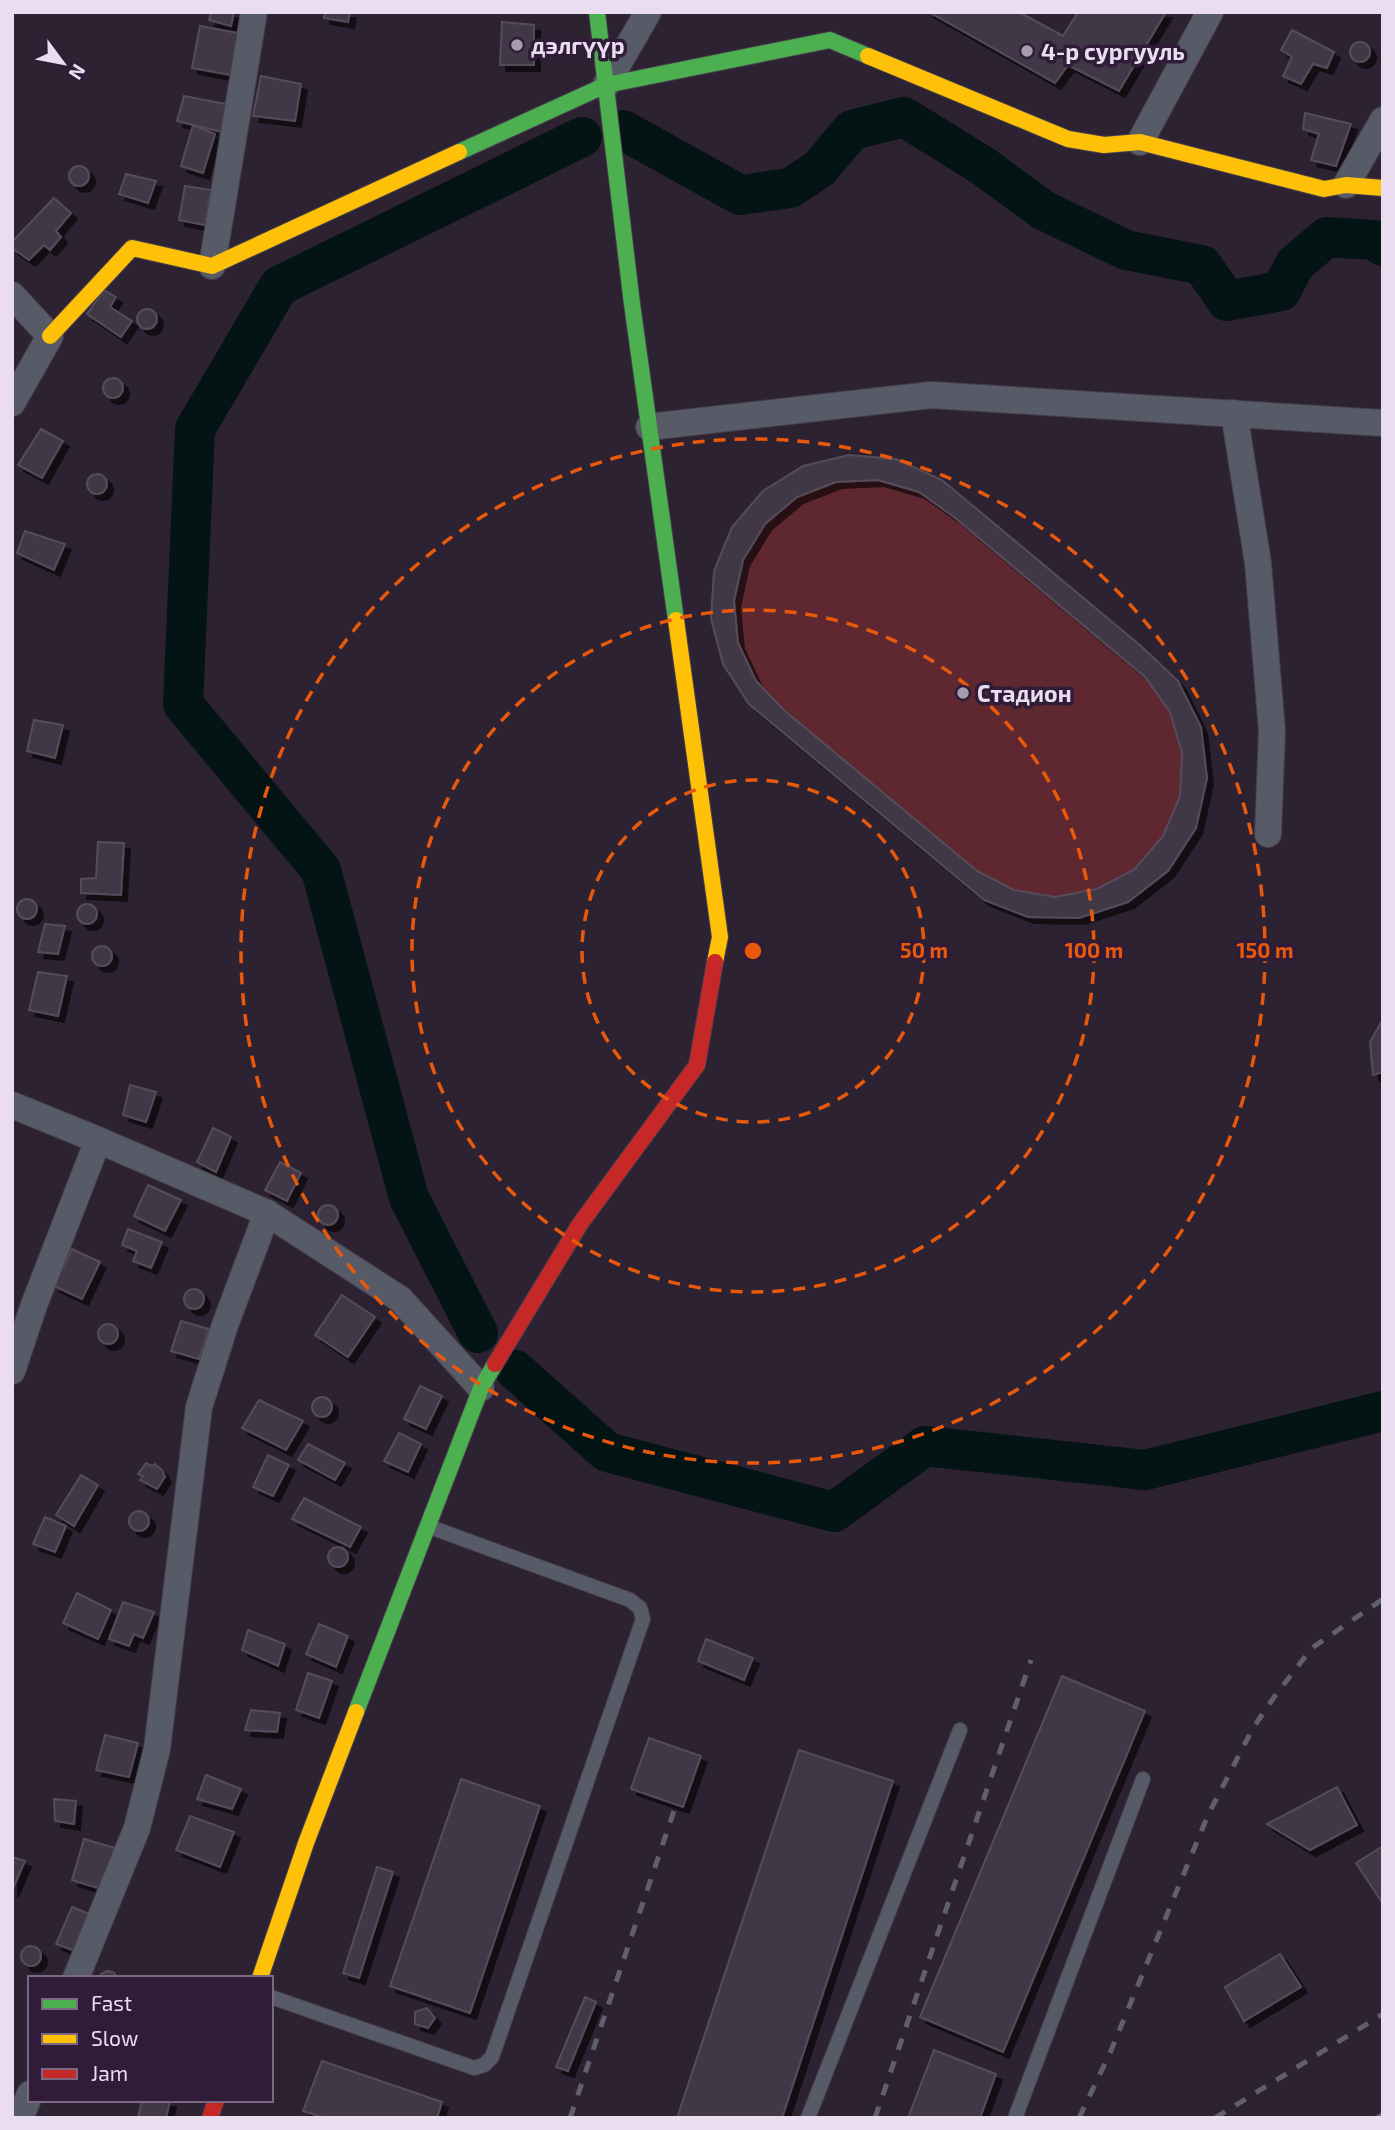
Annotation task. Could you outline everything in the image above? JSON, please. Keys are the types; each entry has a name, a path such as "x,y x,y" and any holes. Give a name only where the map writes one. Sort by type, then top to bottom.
{"street":[{"path":"212,267 254,12"},
{"path":"261,1976 306,1843 481,1388 580,1224 697,1065 720,937 649,427 597,12"},
{"path":"606,85 648,12"},
{"path":"1140,142 1210,12"},
{"path":"12,403 50,336 132,248 212,267 606,85 830,40 1068,139 1104,145 1140,142 1324,188 1346,185 1383,188"},
{"path":"1346,185 1383,120"},
{"path":"12,295 50,336"},
{"path":"649,427 931,395 1383,423"},
{"path":"1234,414 1258,563 1272,731 1268,834"},
{"path":"12,1105 267,1213 400,1299 481,1388"},
{"path":"12,1371 34,1305 98,1140"},
{"path":"77,1976 137,1828 157,1749 199,1407 225,1325 267,1213"},
{"path":"20,2118 28,2099"}],"lane":[{"path":"273,1998 474,2068 484,2066 492,2057 643,1619 640,1608 630,1600 428,1526"},
{"path":"808,2118 960,1730"},
{"path":"1016,2118 1143,1779"}],"shaded area":[{"name":"Стадион","path":"896,459 942,480 1141,646 1178,681 1201,727 1207,778 1196,828 1168,871 1128,902 1079,918 1028,917 984,900 749,704 723,664 711,619 732,527 763,491 803,466"}],"building":[{"path":"211,12 234,12 231,26 209,20"},
{"path":"325,12 350,12 348,22 324,18"},
{"path":"929,12 1019,12 1063,36 1078,12 1166,12 1119,91 1068,65 1055,83"},
{"name":"дэлгүүр","path":"502,22 534,25 534,65 500,65"},
{"path":"200,26 238,33 231,75 192,68"},
{"path":"1292,30 1334,52 1327,68 1313,64 1301,84 1283,76 1292,57 1281,50"},
{"path":"1360,42 1367,45 1370,52 1367,59 1360,62 1353,59 1350,52 1353,45"},
{"path":"261,76 301,84 295,121 253,116"},
{"path":"184,96 226,104 222,132 177,121"},
{"path":"1305,113 1351,124 1336,166 1311,160 1319,134 1303,129"},
{"path":"193,125 215,134 203,173 181,166"},
{"path":"79,166 86,169 89,176 86,183 79,186 72,183 69,176 72,169"},
{"path":"126,174 156,181 148,203 119,194"},
{"path":"185,186 211,190 205,225 179,220"},
{"path":"54,198 71,213 56,231 61,237 50,250 44,245 29,260 12,248 12,242"},
{"path":"104,290 116,297 110,307 132,321 121,337 87,314"},
{"path":"147,309 154,312 157,319 154,326 147,329 140,326 137,319 140,312"},
{"path":"113,378 120,381 123,388 120,395 113,398 106,395 103,388 106,381"},
{"path":"41,429 63,441 42,478 18,465"},
{"path":"849,455 896,459 942,480 1141,646 1178,681 1201,727 1207,778 1196,828 1168,871 1128,902 1079,918 1028,917 984,900 749,704 723,664 711,619 714,571 732,527 763,491 803,466","holes":["878,480 919,492 954,517 1145,677 1170,712 1182,753 1180,796 1163,836 1135,869 1097,889 1055,897 1014,890 977,871 785,711 756,681 738,643 734,601 743,560 765,524 797,497 836,482"]},
{"path":"97,474 104,477 107,484 104,491 97,494 90,491 87,484 90,477"},
{"path":"25,531 65,544 54,570 17,553"},
{"path":"34,720 63,725 55,758 27,751"},
{"path":"98,842 124,843 121,895 81,893 81,879 96,878"},
{"path":"27,899 34,902 37,909 34,916 27,919 20,916 17,909 20,902"},
{"path":"87,904 94,907 97,914 94,921 87,924 80,921 77,914 80,907"},
{"path":"45,924 65,926 58,954 38,952"},
{"path":"102,946 109,949 112,956 109,963 102,966 95,963 92,956 95,949"},
{"path":"38,972 67,976 58,1016 29,1010"},
{"path":"1383,1019 1383,1072 1373,1075 1370,1042"},
{"path":"130,1085 156,1092 146,1122 123,1115"},
{"path":"213,1128 231,1137 216,1172 197,1162"},
{"path":"280,1162 301,1173 287,1201 265,1190"},
{"path":"148,1185 181,1200 165,1231 134,1216"},
{"path":"328,1205 335,1208 338,1215 335,1222 328,1225 321,1222 318,1215 321,1208"},
{"path":"128,1229 162,1242 151,1268 133,1261 137,1251 122,1245"},
{"path":"72,1249 100,1262 82,1299 54,1286"},
{"path":"194,1289 201,1292 204,1299 201,1306 194,1309 187,1306 184,1299 187,1292"},
{"path":"342,1295 375,1317 348,1357 315,1335"},
{"path":"181,1321 209,1329 199,1359 171,1351"},
{"path":"108,1324 115,1327 118,1334 115,1341 108,1344 101,1341 98,1334 101,1327"},
{"path":"420,1386 442,1396 426,1429 404,1419"},
{"path":"322,1397 329,1400 332,1407 329,1414 322,1417 315,1414 312,1407 315,1400"},
{"path":"259,1400 303,1421 286,1450 242,1428"},
{"path":"399,1433 421,1444 408,1472 384,1461"},
{"path":"308,1444 345,1463 335,1480 298,1460"},
{"path":"268,1455 289,1465 273,1496 253,1487"},
{"path":"146,1463 152,1466 155,1464 165,1477 157,1489 140,1480 143,1476 138,1474"},
{"path":"81,1475 98,1485 74,1526 56,1515"},
{"path":"304,1498 361,1527 350,1547 292,1519"},
{"path":"139,1511 146,1514 149,1521 146,1528 139,1531 132,1528 129,1521 132,1514"},
{"path":"45,1517 66,1526 55,1552 33,1544"},
{"path":"338,1547 345,1550 348,1557 345,1564 338,1567 331,1564 328,1557 331,1550"},
{"path":"77,1593 111,1610 98,1639 63,1623"},
{"path":"123,1602 154,1612 143,1638 134,1634 129,1646 109,1639"},
{"path":"319,1624 348,1636 336,1667 306,1654"},
{"path":"248,1630 285,1644 278,1666 242,1650"},
{"path":"706,1639 753,1658 744,1680 698,1661"},
{"path":"308,1673 332,1681 319,1718 296,1710"},
{"path":"1062,1676 1145,1711 1003,2052 920,2017"},
{"path":"251,1710 280,1713 277,1732 245,1730"},
{"path":"105,1735 138,1743 129,1777 96,1770"},
{"path":"649,1738 701,1756 683,1807 631,1789"},
{"path":"799,1750 893,1781 782,2118 677,2118"},
{"path":"206,1775 241,1789 232,1809 197,1799"},
{"path":"461,1779 540,1806 470,2013 390,1986"},
{"path":"1337,1787 1357,1825 1310,1850 1267,1824"},
{"path":"54,1799 76,1801 74,1824 55,1821"},
{"path":"190,1816 234,1832 220,1867 176,1850"},
{"path":"84,1839 115,1848 101,1889 72,1880"},
{"path":"1383,1846 1383,1904 1356,1863"},
{"path":"12,1857 25,1861 12,1891"},
{"path":"377,1867 393,1872 359,1978 343,1973"},
{"path":"72,1907 92,1915 75,1951 56,1944"},
{"path":"31,1946 38,1949 41,1956 38,1963 31,1966 24,1963 21,1956 24,1949"},
{"path":"1280,1954 1301,1987 1244,2021 1225,1987"},
{"path":"107,1971 116,1976 100,1976"},
{"path":"585,1997 596,2002 568,2071 556,2067"},
{"path":"427,2008 435,2018 428,2028 415,2024 415,2012"},
{"path":"934,2050 996,2074 980,2118 908,2118"},
{"path":"322,2061 442,2102 437,2118 325,2118 303,2111"},
{"path":"142,2102 170,2102 166,2118 138,2118"}],"waterway":[{"path":"623,130 740,195 790,188 819,169 852,130 904,117 983,166 1043,210 1126,250 1202,265 1227,301 1281,291 1295,264 1327,237 1374,240 1383,246"},
{"path":"478,1333 409,1198 321,870 183,704 195,429 279,286 582,137"},
{"path":"515,1370 607,1452 834,1512 925,1446 1145,1470 1383,1411"}],"railway":[{"path":"1079,2118 1110,2053 1208,1815 1253,1728 1312,1648 1383,1599"},
{"path":"875,2118 1031,1660"},
{"path":"570,2118 676,1805"},
{"path":"1215,2118 1383,2014"},
{"path":"1377,2118 1383,2114"}],"traffic: fast":[{"path":"597,12 632,304 676,620"},
{"path":"459,152 606,85 830,40 868,56"},
{"path":"356,1712 481,1388 495,1364"}],"traffic: slow":[{"path":"868,56 1068,139 1104,145 1140,142 1324,189 1346,185 1383,188"},
{"path":"50,336 132,248 212,266 459,152"},
{"path":"676,620 720,937 715,962"},
{"path":"261,1976 306,1843 356,1712"}],"traffic: jam":[{"path":"495,1364 580,1224 697,1065 715,962"},
{"path":"210,2118 215,2102"}],"place":[{"name":"дэлгүүр","path":"517,45"},
{"name":"4-р сургууль","path":"1027,51"},
{"name":"Стадион","path":"963,693"}]}
